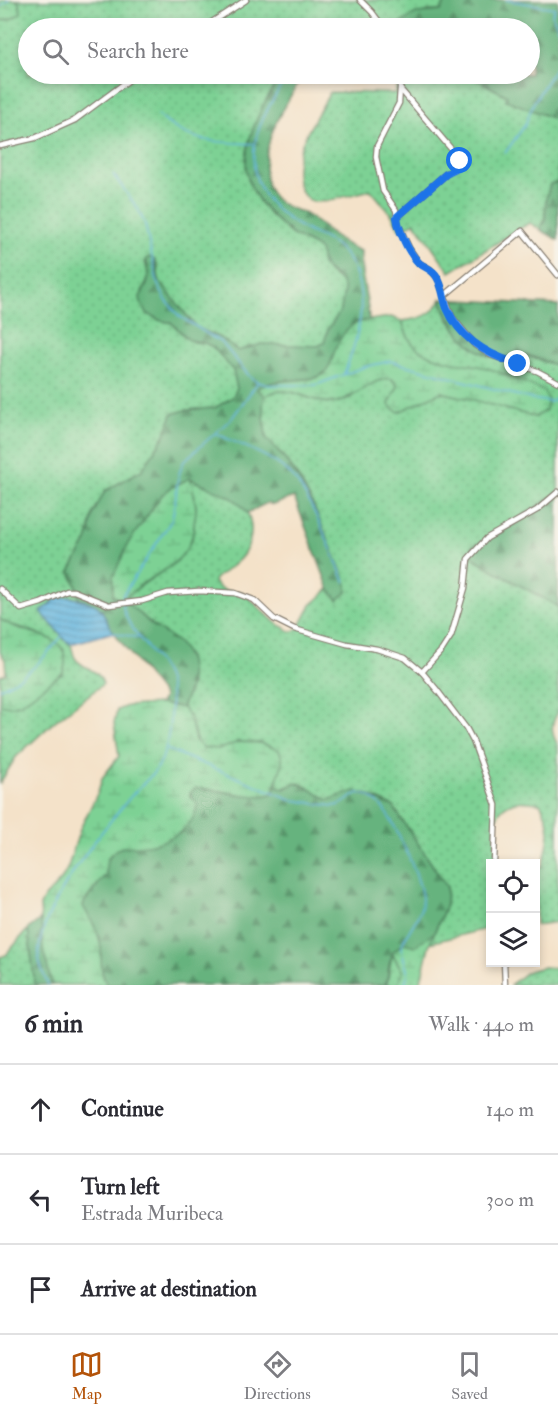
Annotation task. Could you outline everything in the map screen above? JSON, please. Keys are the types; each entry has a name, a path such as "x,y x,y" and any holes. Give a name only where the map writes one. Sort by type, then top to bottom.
{"street":[{"path":"218,18 246,0"},
{"path":"360,0 376,18"},
{"path":"0,146 35,138 75,120 124,84"},
{"path":"401,84 396,112 377,146 376,157 382,191 396,210 409,248 419,263 430,269 438,278 448,310 456,324 476,345 491,355 531,368 558,382"},
{"path":"397,217 446,174 458,168 460,163 458,157 401,90"},
{"path":"444,296 522,231 558,275"},
{"path":"422,672 451,636 465,588 468,559 487,538 537,510 558,492"},
{"path":"0,589 21,609 67,591 74,591 110,605 142,601 168,593 199,591 235,593 254,600 274,619 294,629 405,658 422,672 466,728 496,805 494,859"},
{"path":"504,967 505,985"}],"green space":[{"path":"16,0 446,0 441,11 428,11 414,18 18,18 18,84 276,84 257,119 248,180 269,214 292,235 318,248 327,271 342,283 345,291 341,310 329,329 324,343 318,346 249,347 238,351 222,339 196,327 159,281 157,264 145,262 148,277 142,291 148,314 172,323 193,342 205,343 213,347 233,370 237,388 233,397 215,408 186,410 172,414 165,435 142,470 105,491 93,514 88,539 70,572 77,587 79,599 70,597 67,642 71,644 78,662 98,675 103,684 54,722 16,757 0,783 0,704 17,705 32,695 64,650 44,636 0,619 0,21 13,18 19,3"},
{"path":"16,0 21,13 13,18 0,21 0,1"},
{"path":"446,0 558,0 558,123 552,118 506,100 507,96 485,84 540,84 540,18 409,18 416,13 441,11"},
{"path":"276,84 297,84 279,117 269,142 265,164 267,185 271,194 281,204 307,215 339,240 361,251 361,269 369,321 356,322 350,328 336,348 330,365 324,373 311,378 274,382 257,389 265,396 263,405 266,438 293,470 304,488 347,584 347,592 338,600 329,589 294,497 273,505 267,503 247,513 229,496 190,478 171,488 162,495 129,542 122,557 113,596 175,640 186,654 190,679 183,708 160,704 162,694 107,624 101,609 79,599 77,587 70,572 88,539 93,514 105,491 142,470 165,435 172,414 186,410 215,408 233,397 237,388 233,370 213,347 189,340 172,323 148,314 141,304 140,297 147,284 149,273 146,259 150,257 155,260 159,281 196,327 222,339 238,351 262,344 318,346 324,343 328,329 341,310 344,291 342,283 322,265 320,251 293,235 277,221 261,202 249,181 246,168 249,140"},
{"path":"396,84 485,84 507,96 506,99 552,118 558,123 558,182 550,184 542,226 539,229 530,223 450,272 415,222 400,230 391,214 371,190 320,202 304,195 297,173 300,150 330,92 396,93"},
{"path":"558,182 558,240 539,229 545,222 546,199 550,184"},
{"path":"441,299 448,319 463,338 507,359 523,355 558,368 558,492 469,554 490,569 558,607 558,712 552,728 558,745 558,922 540,924 540,867 542,867 548,842 547,819 540,803 519,801 500,811 495,827 497,859 486,859 486,929 430,943 446,905 447,887 393,806 364,793 328,800 299,783 282,788 276,785 282,757 272,747 260,743 238,742 228,747 212,750 203,748 197,743 190,718 184,711 183,705 191,685 188,656 175,640 164,634 122,599 177,561 192,540 196,507 190,478 233,498 240,503 249,516 251,532 247,548 237,562 215,579 214,582 220,588 226,591 242,592 276,623 292,632 299,628 311,605 329,589 338,600 329,551 315,509 294,471 266,438 263,405 265,396 273,392 290,392 333,403 341,402 377,381 392,379 398,386 389,404 403,410 440,392 535,417 521,390 511,378 486,368 428,355 409,339 402,321 425,316 438,305"},
{"path":"441,299 558,305 558,368 528,356 522,355 506,359 483,353 473,347 457,330"},
{"path":"391,317 402,321 415,347 433,357 487,368 544,391 548,400 546,410 535,417 441,392 399,412 391,408 389,404 398,386 393,379 387,378 343,400 328,403 283,391 265,396 257,389 265,385 311,379 324,374 339,342 349,328 362,321"},
{"path":"190,478 196,513 193,535 184,552 171,566 122,599 113,596 113,577 129,542 162,495"},
{"path":"558,492 558,607 469,554 471,547 501,532"},
{"path":"0,619 9,625 55,641 62,649 65,659 63,673 21,703 10,706 0,704 0,676 6,674 5,660 0,652"},
{"path":"160,704 183,708 190,718 195,740 203,748 221,749 238,742 260,743 279,750 282,761 273,793 257,796 195,788 190,793 190,797 197,803 195,813 191,822 184,829 158,843 118,848 113,852 107,860 106,874 83,906 99,937 102,969 107,985 52,985 43,949 40,906 44,898 61,880 68,867 80,829 98,792 102,778 119,756 114,723 117,710 127,706"},
{"path":"295,783 307,787 328,800 355,791 393,806 447,887 446,905 434,933 415,947 404,943 399,946 392,956 387,985 107,985 102,969 99,937 83,906 106,874 105,863 114,850 153,844 183,832 196,810 190,792 195,788 259,795 276,785 284,789"},
{"path":"41,919 43,949 52,985 35,985 28,929"},
{"path":"28,929 35,985 0,985 0,957 6,955"},
{"path":"434,933 420,985 397,985 403,972 392,953 404,943 415,946"},
{"path":"392,953 403,972 397,985 387,985"},
{"path":"544,967 558,968 558,985 510,985 528,971"}],"water":[{"path":"70,597 100,608 114,632 71,644 67,642 41,612 57,598"}],"waterway":[{"path":"0,7 9,0"},
{"path":"464,3 488,0"},
{"path":"506,0 555,8 552,14 558,29"},
{"path":"505,153 525,125 534,102 558,63"},
{"path":"282,84 257,135 255,173 265,196 274,207 295,224 337,246 351,263 357,278 361,310 355,343 344,374"},
{"path":"158,115 191,136 214,141 254,144"},
{"path":"113,174 138,209 145,224 158,285 166,300 179,316 222,343 250,377 258,382 268,385 316,385 364,367 390,361 531,399 551,402 558,396"},
{"path":"48,985 39,959 41,940 59,895 89,849 120,809 156,769 162,759 167,741 171,707 167,678 126,616 123,595 171,521 184,461 232,418 258,382"},
{"path":"217,434 271,460 295,480 304,492 345,582"},
{"path":"110,632 140,638"},
{"path":"0,688 28,673 62,636"},
{"path":"166,749 293,800 333,806 340,805 358,793 374,799 387,814 400,838 421,892 421,907 401,947 408,974 404,985"}],"route":[{"path":"460,161 458,168 446,174 397,217 398,224 412,254 419,263 430,269 438,278 448,310 462,332 491,355 518,364"}]}
